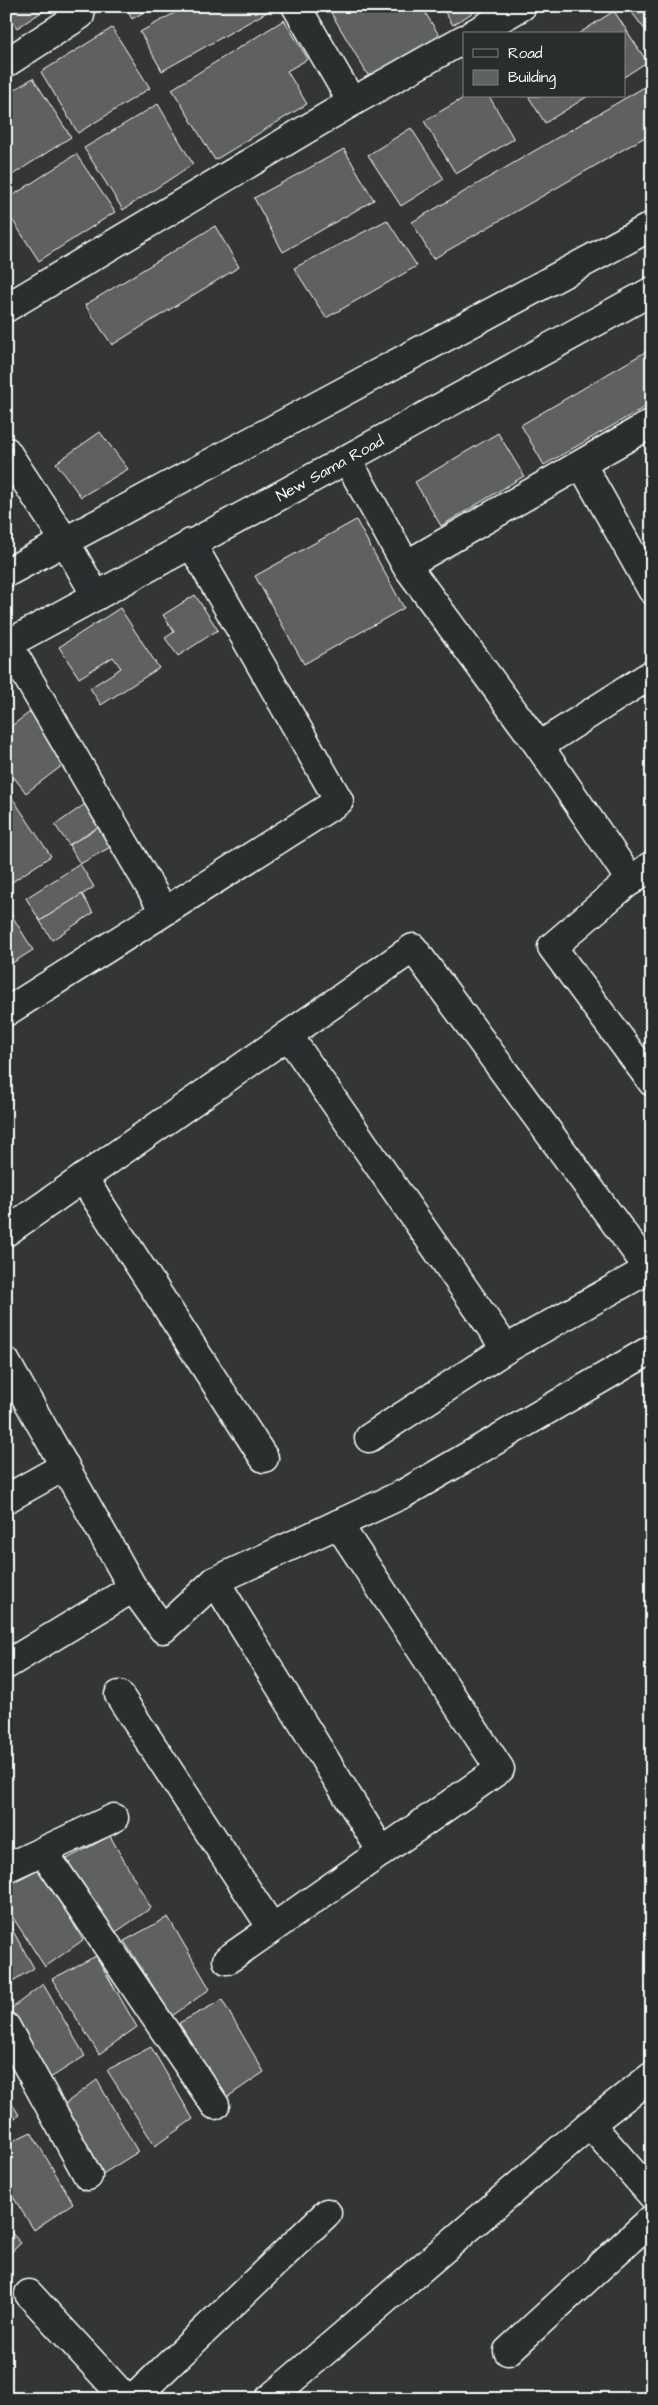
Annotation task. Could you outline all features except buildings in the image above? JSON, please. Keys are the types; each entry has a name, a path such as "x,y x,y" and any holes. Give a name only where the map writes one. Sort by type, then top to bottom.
{"street":[{"path":"296,6 352,102"},
{"path":"476,32 522,6"},
{"path":"6,63 80,16"},
{"path":"6,308 352,102 463,40"},
{"path":"6,573 652,226"},
{"name":"New Sama Road","path":"7,644 191,543 348,460 652,291"},
{"path":"406,565 652,423"},
{"path":"6,451 65,541 96,596"},
{"path":"348,460 406,565 539,746 642,873 552,947 652,1082"},
{"path":"582,465 652,590"},
{"path":"6,1012 339,801 191,543"},
{"path":"7,644 164,911"},
{"path":"539,746 652,674"},
{"path":"6,1232 413,948 650,1271 506,1349 369,1438"},
{"path":"288,1035 506,1349"},
{"path":"83,1178 264,1458"},
{"path":"6,1362 133,1588 163,1629 215,1581 403,1494 652,1349"},
{"path":"6,1499 65,1466"},
{"path":"227,1960 500,1769 338,1524"},
{"path":"215,1581 382,1852"},
{"path":"6,1665 133,1588"},
{"path":"119,1695 272,1928"},
{"path":"6,1868 114,1818"},
{"path":"43,1851 215,2105"},
{"path":"6,2027 88,2176"},
{"path":"269,2399 590,2124 652,2076"},
{"path":"590,2124 652,2195"},
{"path":"133,2399 327,2213"},
{"path":"508,2351 652,2219"},
{"path":"29,2294 126,2399"}]}
